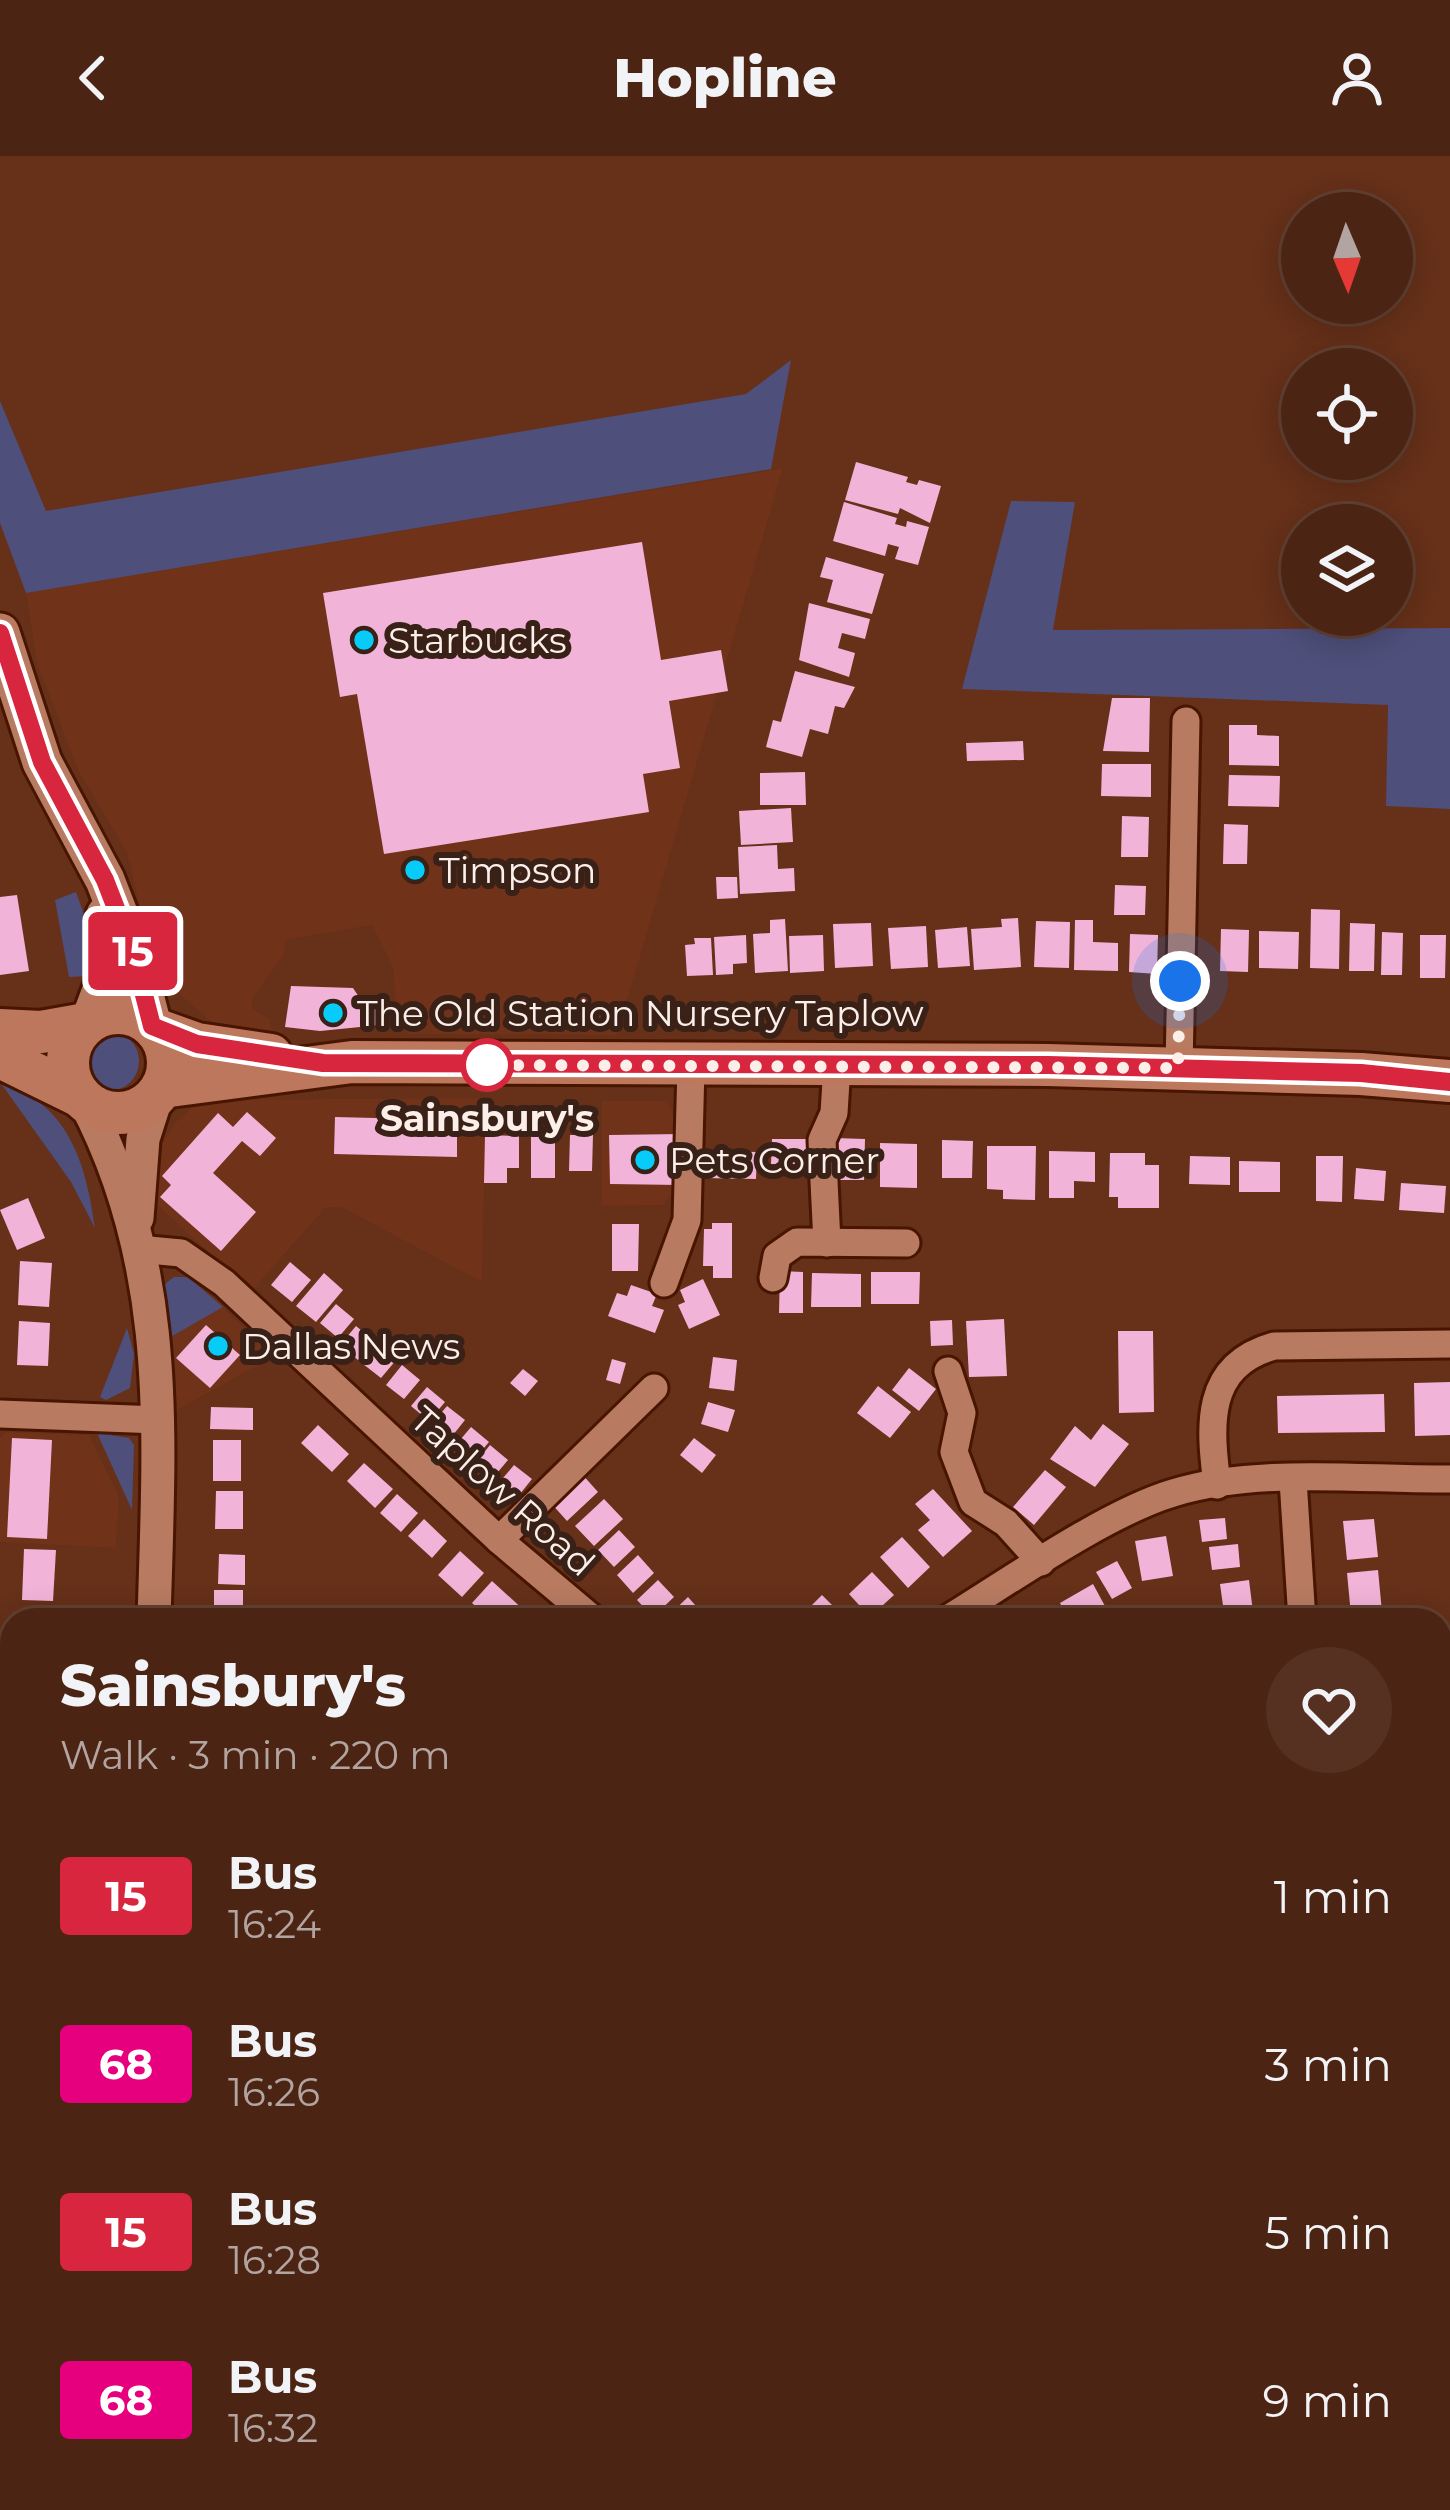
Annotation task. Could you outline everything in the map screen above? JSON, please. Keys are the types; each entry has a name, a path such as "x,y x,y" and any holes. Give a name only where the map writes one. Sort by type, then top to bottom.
{"main road":[{"path":"0,633 42,762 105,880 133,952 154,1028 169,1058 160,1091"},
{"path":"82,1098 68,1059 108,974 105,880"},
{"path":"0,1030 41,1033 122,1013 197,1044 323,1063 1178,1068 1450,1082"},
{"path":"0,1057 98,1109 124,1113 160,1091 323,1063"}],"street":[{"path":"1178,1068 1186,722"},
{"path":"827,1243 822,1140 834,1114 837,1065"},
{"path":"664,1283 687,1220 691,1066"},
{"path":"137,1240 143,1139 160,1091"},
{"path":"82,1098 105,1141 137,1240 158,1358 154,1608"},
{"name":"Taplow Road","path":"137,1240 181,1253 224,1283 499,1540 580,1608"},
{"path":"773,1277 777,1256 796,1242 906,1243"},
{"path":"1216,1486 1214,1402 1224,1377 1247,1357 1274,1346 1450,1344"},
{"path":"948,1371 962,1413 954,1452 973,1502 1006,1523 1041,1562"},
{"path":"499,1540 654,1388"},
{"path":"0,1414 159,1420"},
{"path":"966,1608 1149,1503 1216,1486 1293,1480 1450,1479"},
{"path":"1293,1480 1301,1608"}],"shaded area":[{"path":"791,360 771,469 26,593 0,523 0,401 46,511 746,394"},
{"path":"783,468 617,1035 407,1034 397,1023 393,967 372,925 286,940 285,952 252,999 253,1009 270,1019 272,1031 217,1027 167,983 153,960 127,853 78,770 37,663 26,593"},
{"path":"1011,501 1075,502 1053,630 1281,629 1281,636 1413,636 1413,628 1450,628 1450,809 1386,806 1388,705 962,689"},
{"path":"76,892 85,917 88,976 69,977 55,900"},
{"path":"109,1031 130,1040 139,1061 130,1082 109,1091 88,1082 79,1061 88,1040"},
{"path":"0,1082 43,1105 70,1139 86,1181 95,1228 71,1182"},
{"path":"486,1098 482,1282 341,1207 326,1207 252,1291 149,1198 152,1160 176,1122 200,1100"},
{"path":"602,1101 668,1101 674,1118 673,1191 663,1205 602,1206"},
{"path":"174,1277 188,1277 223,1307 169,1338 161,1287"},
{"path":"223,1307 273,1357 173,1412 169,1338"},
{"path":"127,1328 134,1354 130,1388 106,1400 100,1397"},
{"path":"6,1432 89,1435 119,1496 116,1548 0,1542 0,1438"},
{"path":"97,1433 129,1438 134,1445 132,1510"}],"building":[{"path":"856,462 908,477 906,482 941,486 930,523 900,508 898,514 845,500"},
{"path":"844,502 897,518 895,524 906,527 907,521 929,527 918,565 895,559 899,547 888,544 885,556 833,541"},
{"path":"642,542 661,660 721,650 728,691 669,701 680,768 643,774 649,812 384,854 357,694 340,697 323,593"},
{"path":"826,557 884,574 872,614 827,602 833,580 820,577"},
{"path":"809,603 870,619 865,639 842,633 838,648 855,653 849,677 799,660"},
{"path":"795,671 855,687 844,708 835,706 828,734 810,729 802,757 766,747 773,720 781,722"},
{"path":"1112,698 1150,698 1149,752 1103,751"},
{"path":"1229,725 1257,725 1257,735 1279,736 1279,766 1229,765"},
{"path":"1023,741 1024,760 967,761 966,743"},
{"path":"1102,764 1151,764 1151,797 1101,796"},
{"path":"805,772 806,805 760,805 760,773"},
{"path":"1229,775 1280,776 1279,807 1228,806"},
{"path":"791,808 793,842 741,845 739,811"},
{"path":"1122,816 1149,817 1148,857 1121,857"},
{"path":"1224,824 1248,825 1247,864 1223,864"},
{"path":"777,845 778,869 794,868 795,891 740,894 738,847"},
{"name":"Timpson","path":"421,860 424,877 408,879 406,863"},
{"path":"716,877 737,877 738,898 717,899"},
{"path":"1115,885 1146,886 1145,915 1114,915"},
{"path":"17,895 29,971 0,975 0,897"},
{"path":"1311,909 1340,910 1339,969 1310,968"},
{"path":"1018,918 1021,967 974,970 971,929 1002,927 1001,919"},
{"path":"785,919 788,971 755,973 753,934 770,933 770,920"},
{"path":"1075,920 1093,920 1093,942 1118,943 1118,971 1074,970"},
{"path":"1036,921 1070,922 1069,968 1034,967"},
{"path":"871,923 873,966 835,968 833,924"},
{"path":"1350,923 1375,924 1374,971 1349,971"},
{"path":"926,926 928,967 891,969 888,928"},
{"path":"967,927 970,966 938,968 935,930"},
{"path":"1221,929 1249,930 1248,972 1220,971"},
{"path":"1259,931 1299,932 1298,969 1259,968"},
{"path":"1382,932 1403,933 1402,975 1381,975"},
{"path":"1130,934 1158,935 1157,974 1129,972"},
{"path":"746,935 747,963 733,964 733,974 716,975 714,937"},
{"path":"823,935 824,971 790,973 789,936"},
{"path":"1420,935 1446,935 1445,978 1420,978"},
{"path":"694,938 711,938 713,975 687,976 685,945 695,944"},
{"name":"The Old Station Nursery Taplow","path":"291,986 353,988 361,1000 375,999 380,1025 320,1031 285,1027"},
{"path":"247,1112 276,1138 260,1156 242,1141 213,1173 256,1212 221,1251 160,1197 171,1185 162,1176 218,1113 233,1127"},
{"path":"335,1117 457,1120 457,1157 334,1154"},
{"path":"531,1134 555,1134 555,1178 531,1178"},
{"name":"Pets Corner","path":"681,1134 679,1185 610,1184 609,1135"},
{"path":"485,1135 519,1136 519,1168 507,1168 507,1183 484,1183"},
{"path":"570,1135 593,1135 592,1171 569,1171"},
{"path":"834,1138 865,1139 864,1180 834,1180"},
{"path":"772,1139 808,1139 808,1164 771,1164"},
{"path":"942,1140 973,1141 972,1178 942,1178"},
{"path":"880,1143 917,1144 917,1188 880,1187"},
{"path":"987,1146 1036,1146 1035,1200 1003,1199 1003,1190 987,1189"},
{"path":"703,1151 757,1152 756,1179 703,1178"},
{"path":"1049,1151 1095,1152 1095,1182 1074,1181 1074,1198 1049,1198"},
{"path":"1110,1153 1145,1153 1145,1165 1159,1165 1159,1208 1118,1208 1118,1197 1109,1197"},
{"path":"1190,1156 1230,1157 1230,1185 1189,1184"},
{"path":"1316,1156 1343,1156 1342,1202 1316,1201"},
{"path":"1239,1161 1280,1162 1280,1192 1239,1192"},
{"path":"1356,1168 1386,1171 1384,1201 1354,1199"},
{"path":"1401,1183 1446,1186 1444,1213 1399,1210"},
{"path":"28,1198 45,1238 17,1250 0,1210"},
{"path":"712,1223 732,1223 732,1278 713,1278 713,1266 703,1266 704,1229 712,1229"},
{"path":"612,1224 639,1224 638,1271 612,1271"},
{"path":"20,1261 52,1263 49,1307 18,1305"},
{"path":"290,1262 311,1280 292,1302 271,1285"},
{"path":"780,1271 803,1272 803,1313 779,1313"},
{"path":"871,1272 920,1272 919,1304 871,1304"},
{"path":"324,1273 343,1290 316,1322 296,1306"},
{"path":"812,1273 861,1274 861,1307 811,1307"},
{"path":"703,1279 720,1315 689,1329 678,1305 685,1302 680,1290"},
{"path":"631,1285 657,1294 652,1306 664,1310 655,1333 608,1316 617,1293 627,1296"},
{"path":"336,1304 354,1319 338,1338 320,1323"},
{"path":"1004,1319 1007,1376 969,1377 966,1321"},
{"path":"952,1320 953,1345 931,1346 930,1321"},
{"path":"19,1321 50,1323 48,1366 17,1365"},
{"path":"206,1325 240,1355 210,1388 176,1358"},
{"path":"356,1326 374,1341 358,1360 340,1345"},
{"path":"1118,1331 1153,1331 1154,1412 1119,1413"},
{"path":"379,1344 397,1359 381,1378 363,1364"},
{"path":"713,1357 737,1360 734,1391 709,1388"},
{"path":"612,1359 626,1363 620,1384 606,1380"},
{"path":"402,1365 420,1380 404,1399 386,1385"},
{"path":"909,1368 936,1389 919,1411 892,1390"},
{"path":"523,1369 538,1381 525,1396 510,1383"},
{"path":"1450,1382 1450,1435 1415,1436 1414,1383"},
{"path":"878,1386 911,1412 890,1438 857,1413"},
{"path":"427,1387 445,1402 429,1421 411,1406"},
{"path":"1384,1394 1385,1432 1278,1433 1277,1396"},
{"path":"708,1402 735,1410 728,1432 701,1424"},
{"path":"447,1406 465,1420 449,1440 431,1425"},
{"path":"211,1407 253,1408 253,1430 210,1429"},
{"path":"1103,1424 1129,1444 1095,1487 1050,1459 1075,1426 1091,1440"},
{"path":"318,1425 349,1454 332,1472 301,1443"},
{"path":"471,1427 489,1442 473,1461 455,1446"},
{"path":"12,1438 52,1440 47,1539 7,1537"},
{"path":"694,1438 716,1455 702,1473 680,1455"},
{"path":"213,1440 241,1440 241,1481 213,1481"},
{"path":"490,1445 508,1460 492,1479 474,1465"},
{"path":"364,1463 393,1489 375,1508 347,1481"},
{"path":"514,1465 532,1479 516,1499 498,1484"},
{"path":"1045,1470 1066,1487 1034,1525 1013,1507"},
{"path":"581,1473 598,1492 567,1521 550,1502"},
{"path":"933,1489 972,1531 943,1557 918,1530 930,1520 915,1504"},
{"path":"216,1491 243,1491 243,1529 215,1529"},
{"path":"397,1494 418,1513 401,1532 380,1513"},
{"path":"604,1499 623,1519 594,1546 575,1526"},
{"path":"1225,1518 1227,1539 1202,1542 1199,1520"},
{"path":"424,1519 447,1541 432,1558 408,1536"},
{"path":"1374,1519 1378,1557 1347,1560 1343,1521"},
{"path":"619,1530 635,1547 614,1567 598,1550"},
{"path":"1166,1536 1173,1576 1142,1581 1135,1541"},
{"path":"902,1537 930,1567 908,1588 880,1557"},
{"path":"1238,1544 1240,1567 1212,1570 1209,1547"},
{"path":"24,1549 56,1550 53,1601 22,1600"},
{"path":"460,1551 484,1573 462,1597 438,1575"},
{"path":"219,1554 245,1555 245,1585 218,1584"},
{"path":"638,1555 654,1573 633,1593 617,1575"},
{"path":"1117,1561 1132,1588 1112,1599 1096,1572"},
{"path":"1378,1570 1382,1608 1350,1608 1347,1573"},
{"path":"872,1572 894,1595 880,1608 862,1608 849,1594"},
{"path":"658,1580 674,1597 662,1608 645,1608 637,1600"},
{"path":"1249,1580 1252,1608 1223,1608 1220,1584"},
{"path":"492,1581 522,1608 477,1608 472,1603"},
{"path":"1093,1584 1106,1608 1063,1608 1060,1603"},
{"path":"214,1590 243,1590 243,1608 214,1608"},
{"path":"822,1595 835,1608 809,1608"},
{"path":"688,1597 698,1608 677,1608"}],"bus line":[{"name":"15","path":"0,633 42,762 105,880 133,952 152,1026 183,1041 323,1063 1048,1065 1361,1073 1450,1082"}],"place":[{"name":"Starbucks","path":"364,640"},
{"name":"Timpson","path":"415,870"},
{"name":"The Old Station Nursery Taplow","path":"333,1013"},
{"name":"Sainsbury's","path":"487,1065"},
{"name":"Pets Corner","path":"645,1160"},
{"name":"Dallas News","path":"218,1346"}],"route":[{"path":"487,1065 481,1065 1178,1068 1180,981"}]}
